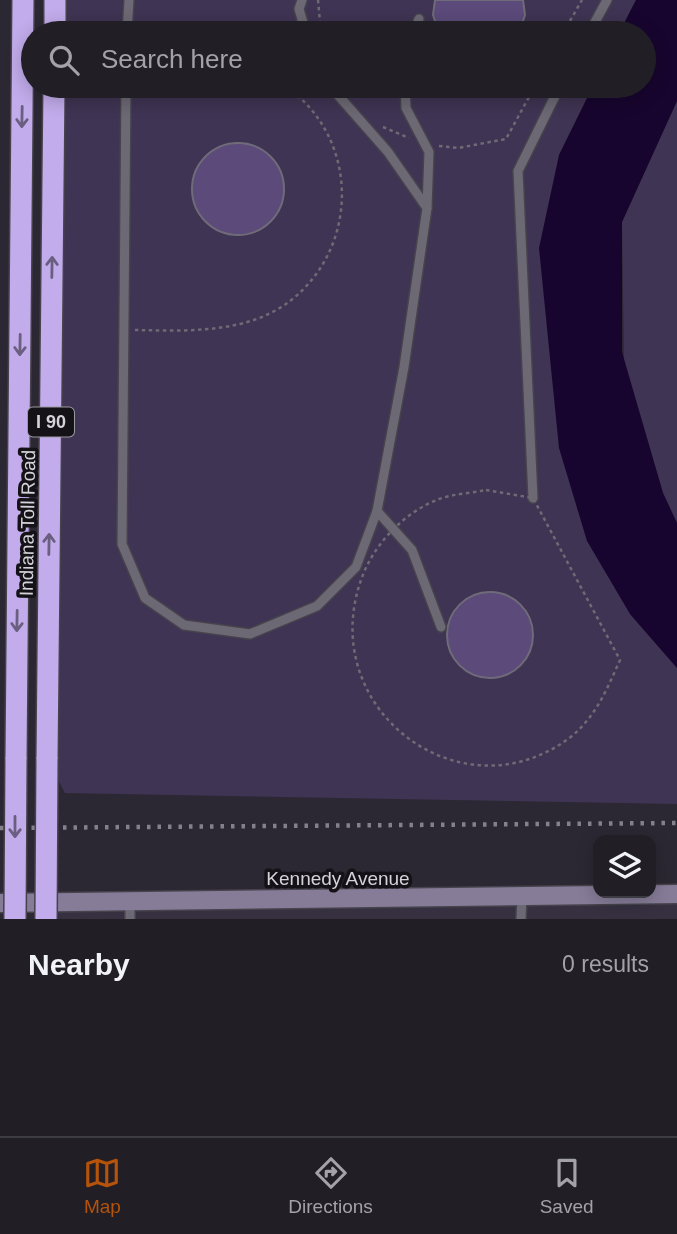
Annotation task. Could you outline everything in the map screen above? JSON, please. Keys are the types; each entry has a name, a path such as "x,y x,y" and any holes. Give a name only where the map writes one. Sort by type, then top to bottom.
{"highway":[{"name":"Indiana Toll Road","path":"23,0 23,21"},
{"path":"55,0 55,21"},
{"name":"Indiana Toll Road","path":"15,919 22,98"},
{"name":"Indiana Toll Road","path":"46,919 54,98"}],"main road":[{"name":"Kennedy Avenue","path":"0,903 677,894"}],"lane":[{"path":"128,21 129,0"},
{"path":"302,0 299,9 302,21"},
{"path":"596,21 607,0"},
{"path":"126,98 122,544 145,598 184,625 250,634 317,606 356,567 377,511 404,367 427,208 429,152 406,108 406,98"},
{"path":"341,98 388,152 427,208"},
{"path":"533,498 518,171 554,98"},
{"path":"377,511 412,550 441,627"},
{"path":"521,919 522,897"},
{"path":"130,900 130,919"}],"path":[{"path":"318,0 320,21"},
{"path":"570,21 582,0"},
{"path":"123,329 183,331 249,321 289,301 322,268 340,226 344,183 331,135 303,98"},
{"path":"379,125 425,145 458,148 506,139 528,98"},
{"path":"486,490 533,498 620,660 601,704 568,738 524,760 476,765 430,753 391,726 363,687 352,653 352,605 368,560 394,529 439,499 486,490"}],"shaded area":[{"path":"55,0 636,0 625,21 55,21"},
{"path":"636,0 677,0 677,101 622,222 622,352 663,493 677,523 677,668 630,614 587,541 559,448 539,248 559,155 587,98 656,98 656,21 625,21"},
{"path":"54,98 587,98 559,155 630,614 677,668 677,804 65,793 47,759"},
{"path":"677,101 677,523 663,493 624,361 622,222"},
{"path":"656,895 677,895 677,919 51,919 51,914 130,900 593,896 593,898 656,898"}],"building":[{"path":"435,0 523,0 525,15 523,21 435,21"},
{"path":"238,143 255,147 270,157 280,172 284,189 280,206 270,221 255,231 238,235 221,231 206,221 196,206 192,189 196,172 206,157 221,147"},
{"path":"490,592 506,596 520,605 529,619 533,635 529,651 520,665 506,674 490,678 474,674 460,665 451,651 447,635 451,619 460,605 474,596"}],"railway":[{"path":"0,828 677,823"}]}
